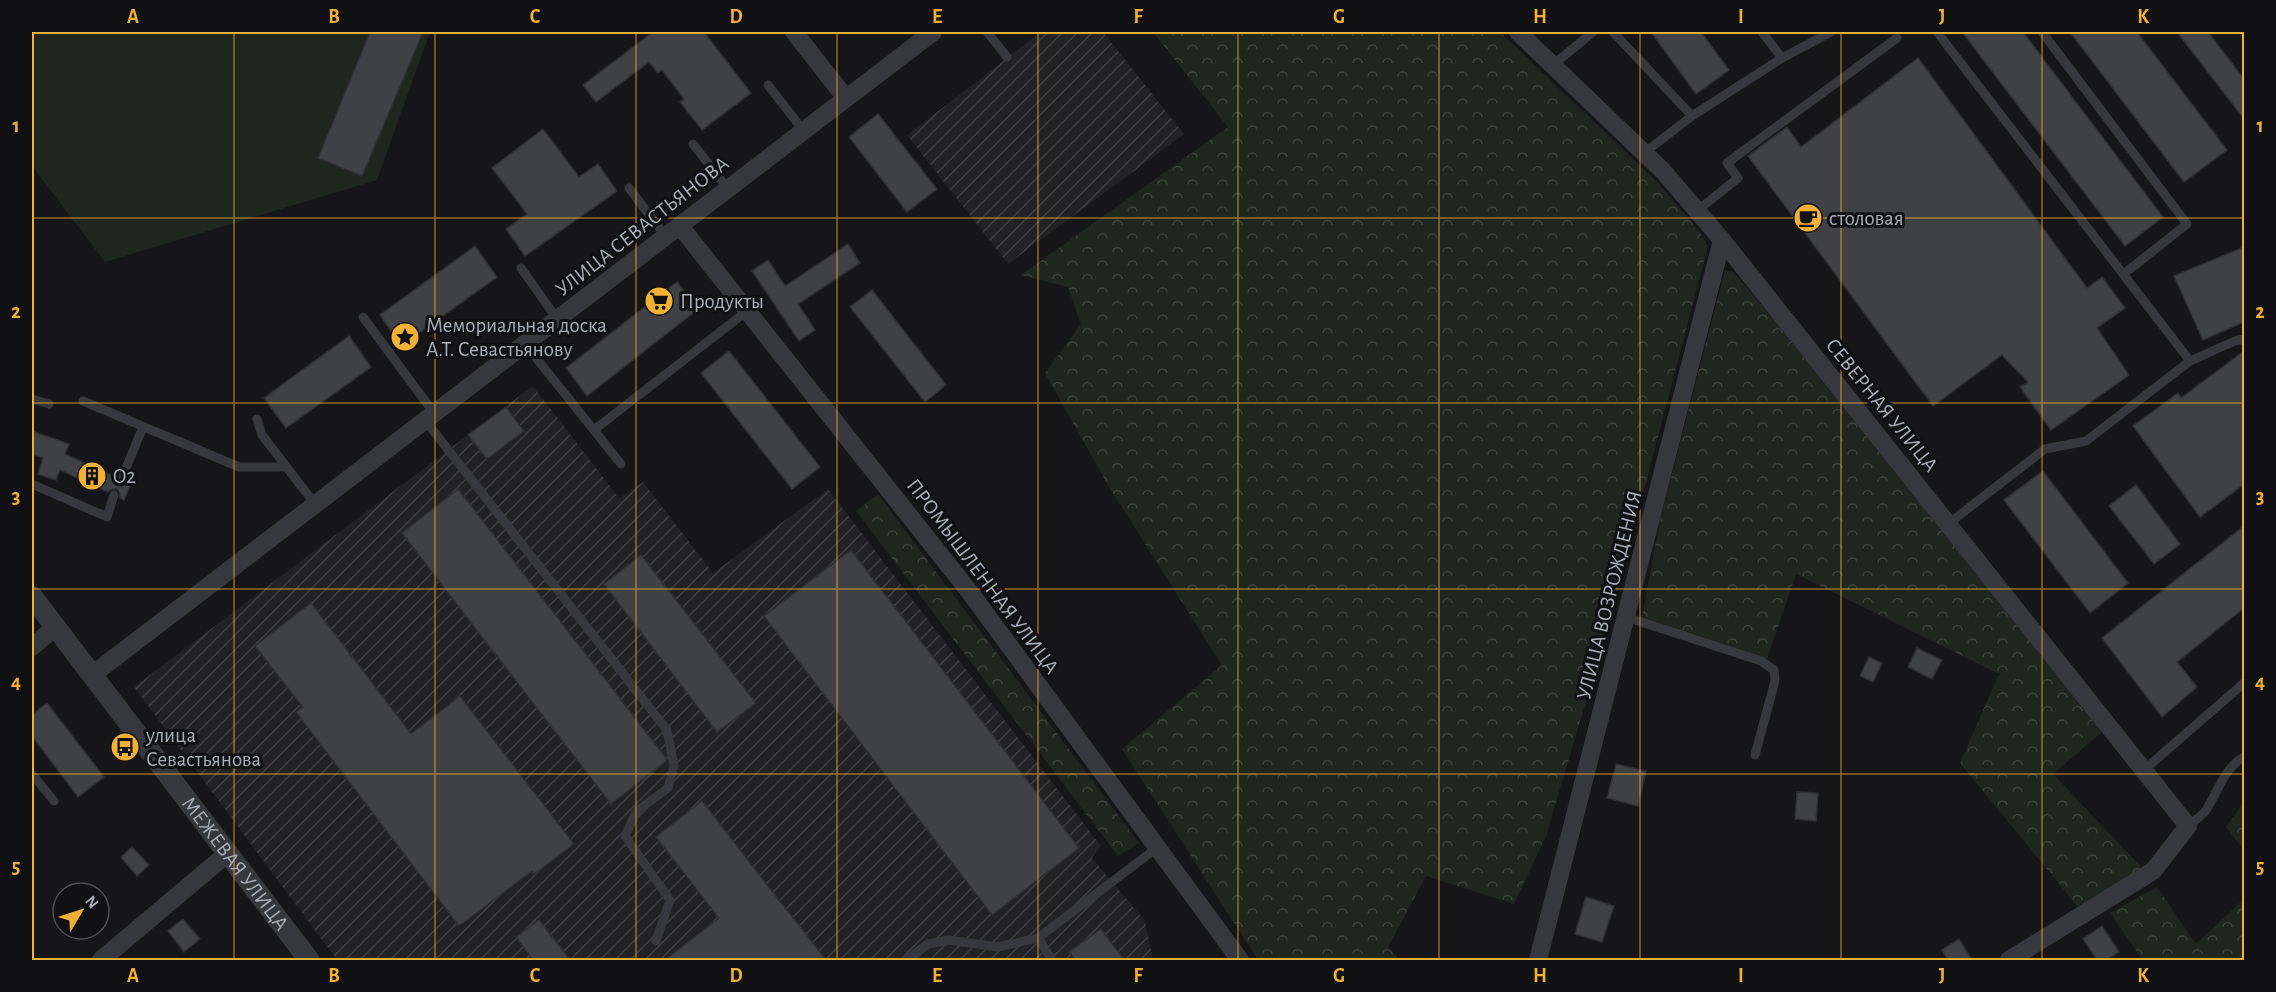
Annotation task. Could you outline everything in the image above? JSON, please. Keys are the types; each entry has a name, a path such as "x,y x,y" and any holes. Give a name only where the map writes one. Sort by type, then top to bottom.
{"street":[{"path":"794,32 845,97"},
{"name":"УЛИЦА СЕВАСТЬЯНОВА","path":"92,675 845,97 933,32"},
{"name":"СЕВЕРНАЯ УЛИЦА","path":"1518,32 1644,153 1722,240 2188,826"},
{"name":"ПРОМЫШЛЕННАЯ УЛИЦА","path":"673,231 747,311 972,595 1240,960"},
{"name":"УЛИЦА ВОЗРОЖДЕНИЯ","path":"1538,960 1722,240"},
{"name":"МЕЖЕВАЯ УЛИЦА","path":"32,596 309,960"},
{"path":"32,647 55,627"},
{"path":"2009,960 2152,871 2188,826"},
{"path":"100,960 228,853"}],"lane":[{"path":"987,32 1007,57"},
{"path":"1553,65 1593,32"},
{"path":"1613,32 1692,116"},
{"path":"1762,32 1782,58"},
{"path":"1644,153 1692,116 1782,58 1831,32"},
{"path":"1936,32 2125,273 2190,361"},
{"path":"2042,32 2187,225 2125,273"},
{"path":"1697,211 1738,178 1726,163 1897,38"},
{"path":"768,85 803,130"},
{"path":"693,144 728,189"},
{"path":"629,188 673,231"},
{"path":"521,268 557,320"},
{"path":"594,430 747,311"},
{"path":"363,317 430,416 667,730 674,766 668,788 637,811 625,836 670,900 656,941"},
{"path":"1948,524 2045,449 2086,441 2190,361 2244,339"},
{"path":"525,344 621,464"},
{"path":"32,399 49,404"},
{"path":"83,401 239,467 286,467"},
{"path":"257,419 262,435 315,504"},
{"path":"121,480 143,427"},
{"path":"32,484 107,517 114,495"},
{"path":"1626,617 1761,661 1774,670 1775,681 1755,755"},
{"path":"2144,770 2244,683"},
{"path":"2188,826 2206,811 2215,790 2244,757"},
{"path":"32,774 54,801"},
{"path":"906,960 928,944 949,940 998,947 1038,938 1158,848"},
{"path":"1038,938 1052,960"}],"shaded area":[{"path":"1041,32 1103,32 1184,134 1008,264 907,135"},
{"path":"533,386 619,498 643,482 713,573 828,489 1101,846 1092,858 1145,921 1153,960 337,960 134,687"}],"green space":[{"path":"32,32 430,32 377,180 105,262 32,166"},
{"path":"1153,32 1500,32 1657,182 1699,231 1708,246 1610,620 1546,836 1514,904 1426,876 1388,947 1399,960 1258,960 1122,749 1222,665 1109,487 1045,373 1081,324 1068,287 1021,275 1228,127"},
{"path":"1725,270 1734,272 1765,309 2103,731 2053,774 2142,868 2079,908 1960,763 1999,674 1796,574 1767,659 1640,627 1660,520"},
{"path":"878,494 1139,843 1118,856 856,511"},
{"path":"2244,802 2244,851 2226,827"},
{"path":"2157,887 2196,944 2244,899 2244,960 2143,960 2110,913"}],"building":[{"path":"370,32 423,32 362,176 318,158"},
{"path":"653,32 704,32 751,93 702,130 680,102 684,99 662,70 658,73 649,62 596,102 583,85"},
{"path":"1651,32 1701,32 1729,70 1696,94"},
{"path":"1962,32 2023,32 2163,217 2125,246"},
{"path":"2070,32 2137,32 2227,150 2184,182"},
{"path":"2177,32 2208,32 2244,79 2244,119"},
{"path":"1918,58 2087,288 2102,277 2125,308 2097,328 2129,375 2051,430 2020,387 2028,382 2002,355 1933,406 1748,156 1787,127 1801,147"},
{"path":"878,114 937,189 907,212 849,137"},
{"path":"543,129 579,177 598,164 617,191 525,256 506,229 527,214 492,168"},
{"path":"848,244 860,263 798,304 815,330 799,341 752,271 768,260 785,286"},
{"path":"475,246 497,277 401,346 380,315"},
{"path":"2244,247 2244,322 2203,340 2174,276"},
{"path":"677,282 698,309 587,396 566,368"},
{"path":"872,290 946,385 925,402 850,307"},
{"path":"349,336 371,367 286,428 264,398"},
{"path":"729,351 820,467 792,489 701,373"},
{"path":"2244,351 2244,484 2200,517 2133,426 2178,393 2181,398"},
{"path":"506,407 524,431 487,459 468,435"},
{"path":"32,431 69,444 65,454 115,477 114,481 118,486 122,487 127,482 131,484 124,500 120,498 117,489 108,492 60,470 56,480 38,474 43,458 32,454"},
{"path":"2043,471 2128,583 2090,613 2004,500"},
{"path":"2136,485 2180,544 2154,564 2109,506"},
{"path":"458,489 666,758 666,761 611,804 402,533"},
{"path":"2244,526 2244,608 2177,662 2197,687 2162,717 2102,638"},
{"path":"851,550 1079,848 992,915 764,616"},
{"path":"641,555 756,703 717,732 604,584"},
{"path":"311,603 411,734 460,696 574,844 534,874 532,871 459,926 296,712 303,707 255,646"},
{"path":"1917,648 1942,660 1932,679 1908,667"},
{"path":"1869,657 1882,663 1873,682 1860,676"},
{"path":"47,703 104,777 78,797 32,736 32,715"},
{"path":"1616,764 1646,771 1638,806 1607,798"},
{"path":"1797,792 1818,793 1816,821 1795,819"},
{"path":"702,801 826,960 665,960 719,918 656,837"},
{"path":"132,847 149,865 137,876 121,857"},
{"path":"1586,897 1614,906 1602,942 1575,934"},
{"path":"183,919 200,939 184,952 168,931"},
{"path":"539,920 570,960 533,960 516,937"},
{"path":"2102,926 2119,952 2106,960 2097,960 2083,939"},
{"path":"1101,929 1124,960 1075,960 1069,952"},
{"path":"1959,939 1972,960 1948,960 1942,950"}],"place":[{"name":"столовая","path":"1808,218"},
{"name":"Продукты","path":"659,301"},
{"name":"Мемориальная доска А.Т. Севастьянову","path":"405,337"},
{"name":"O2","path":"92,476"},
{"name":"улица Севастьянова","path":"125,747"}]}
